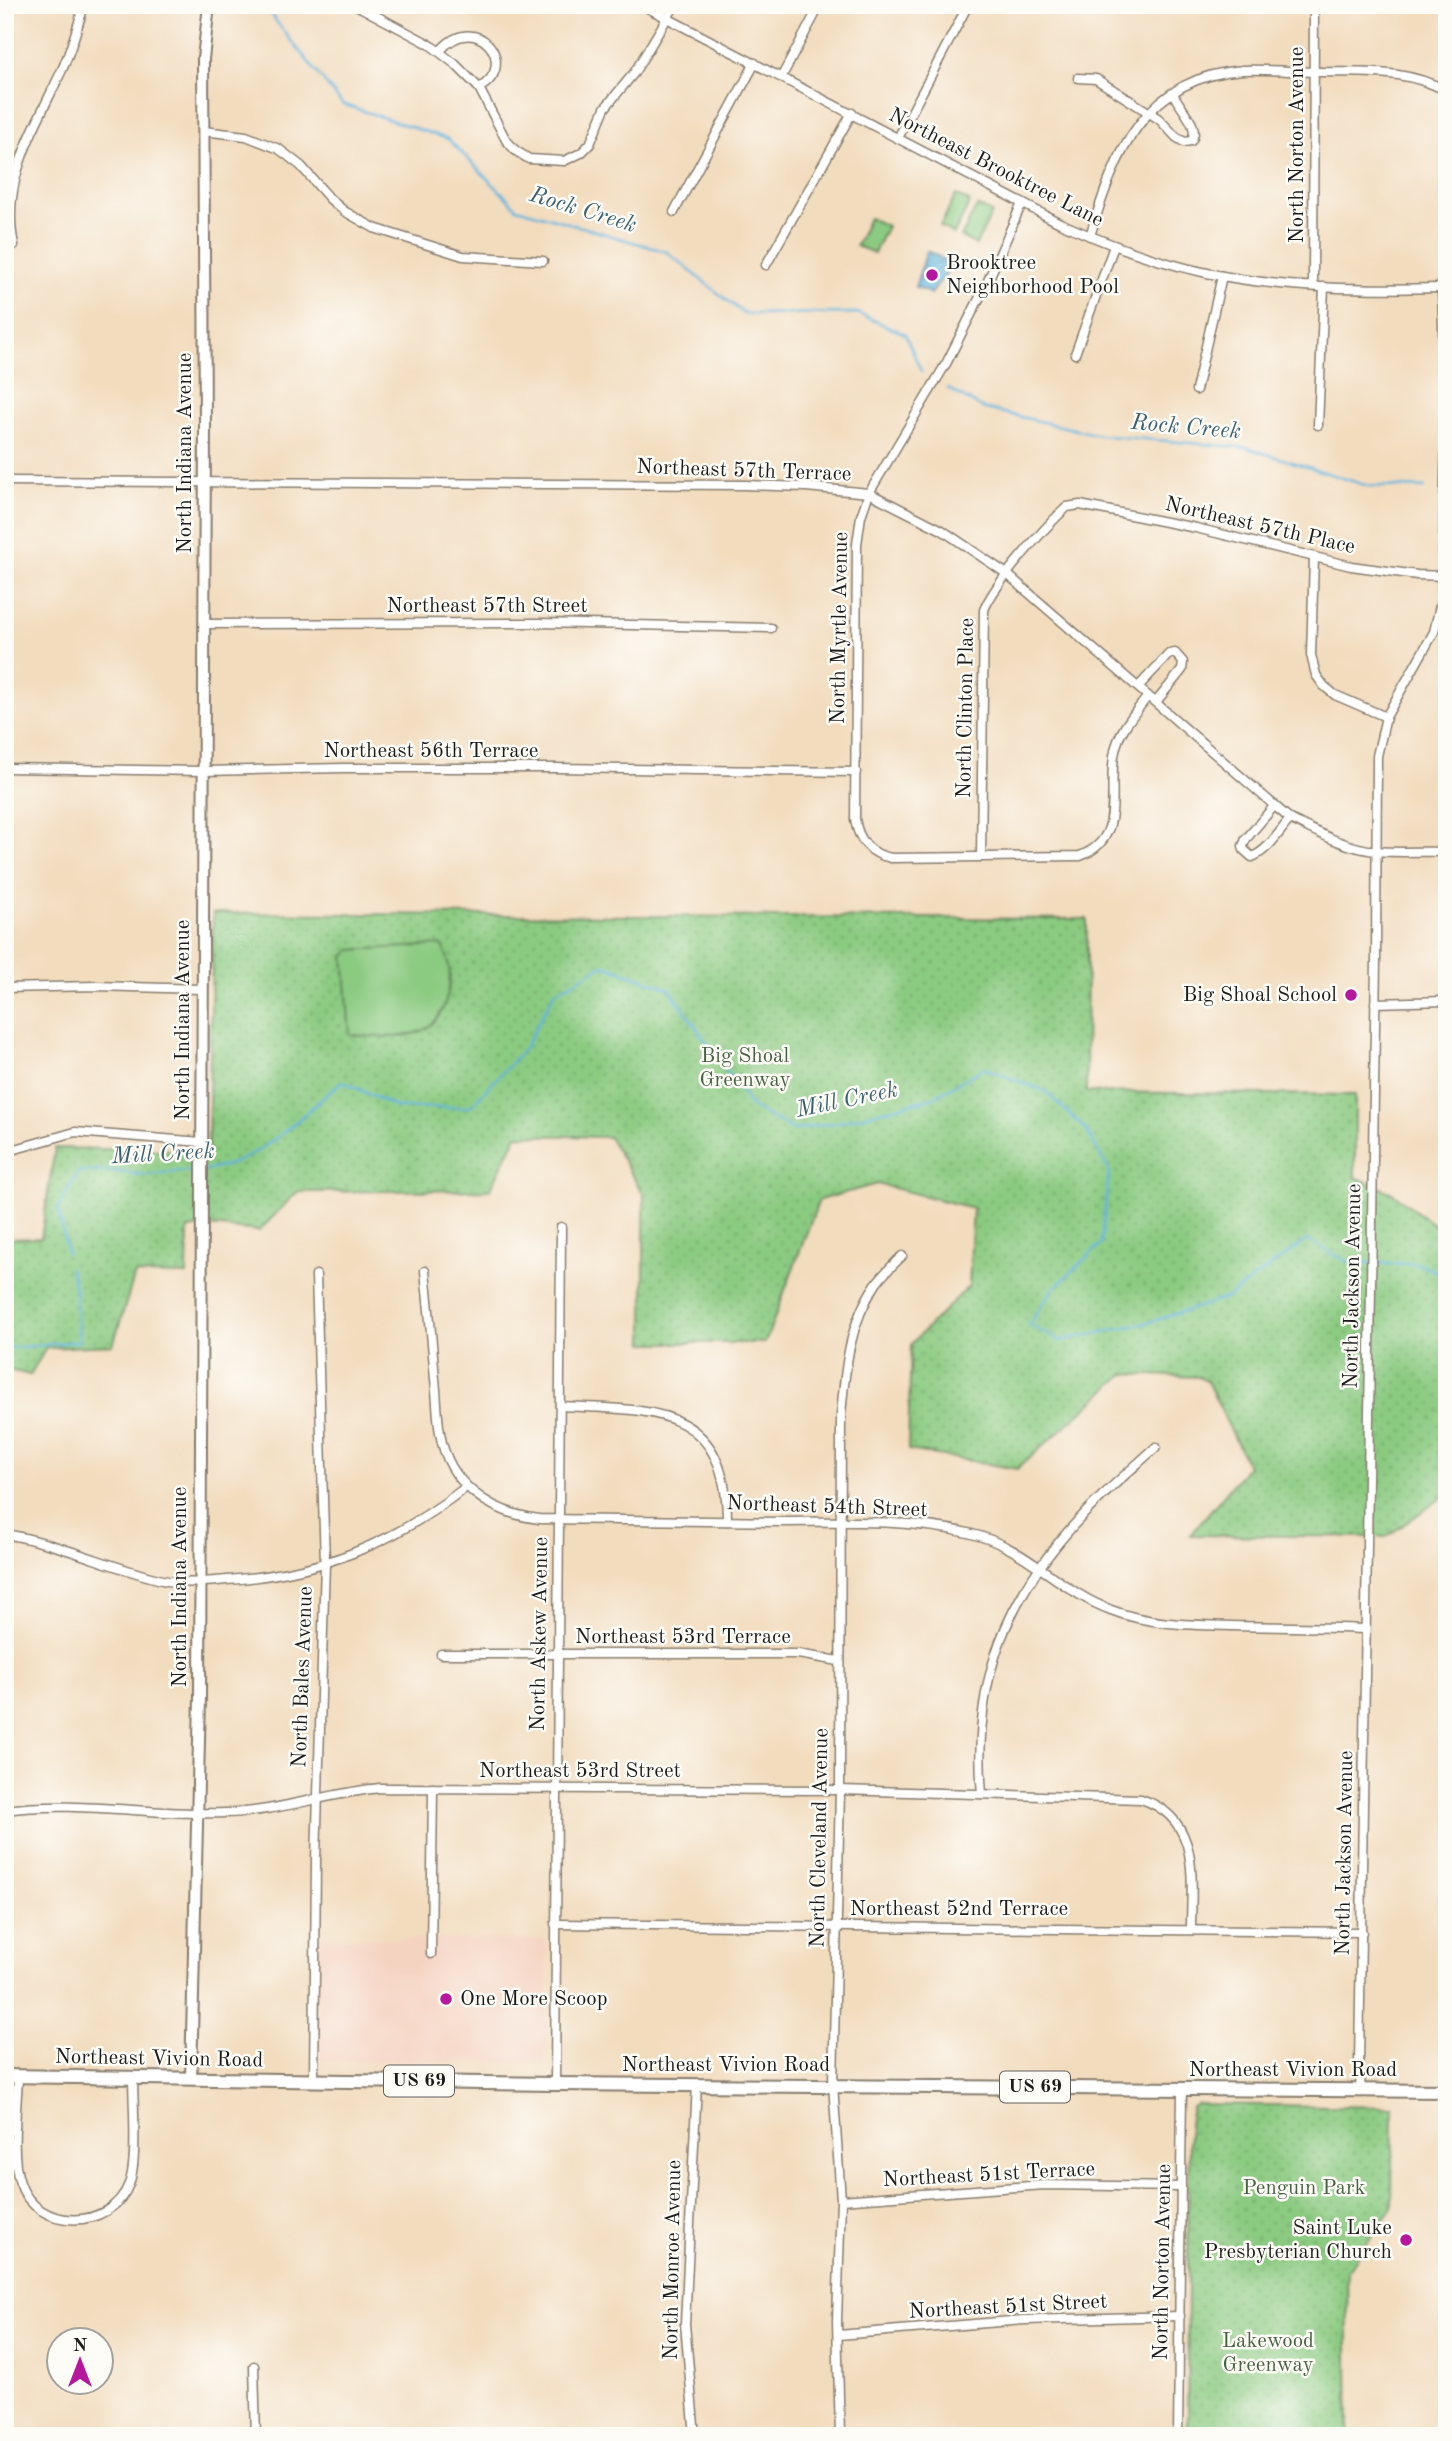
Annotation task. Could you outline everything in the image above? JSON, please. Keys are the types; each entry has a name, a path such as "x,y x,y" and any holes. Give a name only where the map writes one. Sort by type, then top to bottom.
{"main road":[{"name":"Northeast Vivion Road","path":"12,2076 555,2084 832,2084 1447,2091"}],"street":[{"path":"14,245 7,216 9,190 16,166 24,143 70,52 85,5"},
{"name":"North Indiana Avenue","path":"191,2078 200,1698 204,624 202,59 208,5"},
{"path":"356,5 440,51 479,88 506,140 516,151 529,159 560,160 570,159 590,144 605,108 634,73 675,5"},
{"name":"Northeast Brooktree Lane","path":"642,5 1022,203 1114,246 1222,276 1313,286 1442,288"},
{"path":"782,76 820,5"},
{"path":"898,138 968,5"},
{"name":"North Norton Avenue","path":"1313,286 1316,72 1314,5"},
{"path":"440,51 448,42 459,36 471,35 488,43 495,55 495,68 489,80 479,88"},
{"path":"674,212 755,63"},
{"path":"1090,236 1117,160 1135,128 1147,113 1167,96 1194,82 1228,72 1404,74 1420,78 1447,91"},
{"path":"1078,78 1096,79 1159,119 1176,137 1184,142 1191,141 1195,136 1195,127 1178,105 1173,93"},
{"path":"766,265 852,114"},
{"path":"203,131 246,136 279,149 301,166 344,211 374,228 463,256 543,261"},
{"name":"North Myrtle Avenue","path":"981,858 891,858 877,854 862,840 855,819 857,544 861,516 869,493 947,362 987,283 1022,203"},
{"name":"North Jackson Avenue","path":"1361,2090 1359,2066 1364,1629 1377,756 1386,717 1434,632 1445,576 1446,437 1442,288 1447,240"},
{"path":"1075,355 1114,246"},
{"path":"1196,390 1222,276"},
{"path":"1318,425 1324,286"},
{"name":"Northeast 57th Terrace","path":"5,481 745,485 869,493 942,530 1007,574 1290,819 1339,842 1377,851 1447,852"},
{"name":"Northeast 57th Place","path":"1069,506 1080,505 1196,528 1314,558 1377,570 1445,576"},
{"name":"North Clinton Place","path":"981,858 983,617 990,598 1007,574 1069,506"},
{"path":"1314,558 1311,655 1316,675 1335,695 1386,717"},
{"name":"Northeast 57th Street","path":"204,624 540,623 771,628"},
{"path":"1138,687 1169,654 1175,653 1181,657 1182,670 1156,702"},
{"path":"981,858 1080,856 1102,841 1111,820 1116,747 1126,726 1148,696"},
{"name":"Northeast 56th Terrace","path":"5,768 203,771 528,768 856,772"},
{"path":"1275,805 1246,839 1244,846 1248,854 1252,857 1257,855 1290,819"},
{"path":"5,988 95,986 201,989"},
{"path":"1375,1003 1447,1001"},
{"path":"5,1152 75,1132 202,1142"},
{"name":"North Askew Avenue","path":"555,2084 561,1227"},
{"name":"North Cleveland Avenue","path":"840,2436 838,2335 841,2200 832,2084 838,1926 841,1415 850,1343 861,1311 878,1281 902,1256"},
{"path":"5,1534 30,1538 161,1580 199,1582 264,1578 350,1555 388,1539 443,1505 466,1487 453,1470 439,1431 425,1271"},
{"name":"North Bales Avenue","path":"314,2080 317,1799 325,1563 316,1275"},
{"path":"560,1406 655,1412 691,1429 710,1448 721,1466 727,1494 727,1521"},
{"path":"982,1794 981,1725 991,1665 1002,1631 1040,1566 1085,1512 1156,1447"},
{"name":"Northeast 54th Street","path":"466,1487 488,1503 509,1513 538,1519 898,1523 967,1532 1005,1545 1040,1566 1081,1597 1115,1612 1192,1625 1364,1629"},
{"name":"Northeast 53rd Terrace","path":"441,1654 798,1654 839,1661"},
{"path":"431,1954 433,1788"},
{"name":"Northeast 53rd Street","path":"5,1810 90,1806 225,1814 262,1810 360,1790 433,1788 839,1790 1141,1799 1155,1804 1177,1822 1189,1848 1192,1930"},
{"name":"Northeast 52nd Terrace","path":"555,1924 1362,1932"},
{"path":"12,2076 15,2169 21,2187 32,2203 47,2214 65,2220 85,2220 103,2213 118,2202 129,2186 134,2168 133,2077"},
{"name":"North Monroe Avenue","path":"695,2436 685,2323 697,2084"},
{"name":"North Norton Avenue","path":"1178,2436 1182,2089"},
{"name":"Northeast 51st Terrace","path":"841,2200 1044,2185 1181,2187"},
{"name":"Northeast 51st Street","path":"838,2335 1024,2320 1180,2316"},
{"path":"254,2366 256,2436"}],"shaded area":[{"path":"318,1938 547,1940 547,2049 543,2063 321,2061 318,2048"}],"green space":[{"path":"956,195 970,202 954,234 940,226"},
{"path":"977,206 992,213 976,245 961,237"},
{"path":"869,218 887,226 874,253 856,246"},
{"name":"Big Shoal Greenway","path":"213,913 1087,919 1086,1092 1355,1095 1355,1177 1393,1193 1447,1235 1447,1494 1386,1537 1190,1535 1248,1466 1207,1381 1199,1377 1124,1374 1017,1469 908,1450 911,1344 969,1286 973,1208 877,1184 819,1200 765,1343 644,1343 644,1195 609,1137 517,1135 490,1190 297,1192 259,1231 210,1226 188,1229 187,1275 135,1274 113,1345 46,1348 30,1375 5,1369 5,1239 41,1238 55,1148 208,1151"},
{"path":"442,945 447,955 450,980 444,1005 431,1025 404,1036 350,1035 344,956 351,950"},
{"path":"1197,2104 1393,2107 1392,2208 1347,2271 1349,2436 1187,2436 1189,2124 1192,2107"}],"water":[{"name":"Brooktree Neighborhood Pool","path":"927,251 953,264 931,294 915,287"}],"waterway":[{"name":"Rock Creek","path":"266,5 342,104 448,139 517,208 667,252 744,314 857,313 905,334 921,371"},
{"name":"Rock Creek","path":"947,388 982,408 1099,435 1248,448 1368,486 1425,488"},
{"name":"Mill Creek","path":"205,1170 243,1159 261,1149 342,1081 398,1108 470,1107 524,1049 555,992 604,965 670,989 751,1107 794,1130 844,1121 932,1098 984,1068 1045,1091 1087,1131 1109,1171 1101,1244 1052,1290 1029,1325 1060,1341 1150,1322 1227,1298 1307,1240 1346,1261 1416,1263 1447,1276"},
{"name":"Mill Creek","path":"67,1253 58,1208 78,1172 111,1171 145,1175 198,1170"},
{"name":"Mill Creek","path":"5,1346 15,1348 79,1341 75,1289 70,1268"}],"place":[{"name":"Brooktree Neighborhood Pool","path":"932,275"},
{"name":"Big Shoal School","path":"1351,995"},
{"name":"One More Scoop","path":"446,1999"},
{"name":"Saint Luke Presbyterian Church","path":"1406,2240"}],"park label":[{"name":"Penguin Park","path":"1304,2188"},
{"name":"Lakewood Greenway","path":"1268,2353"}]}
